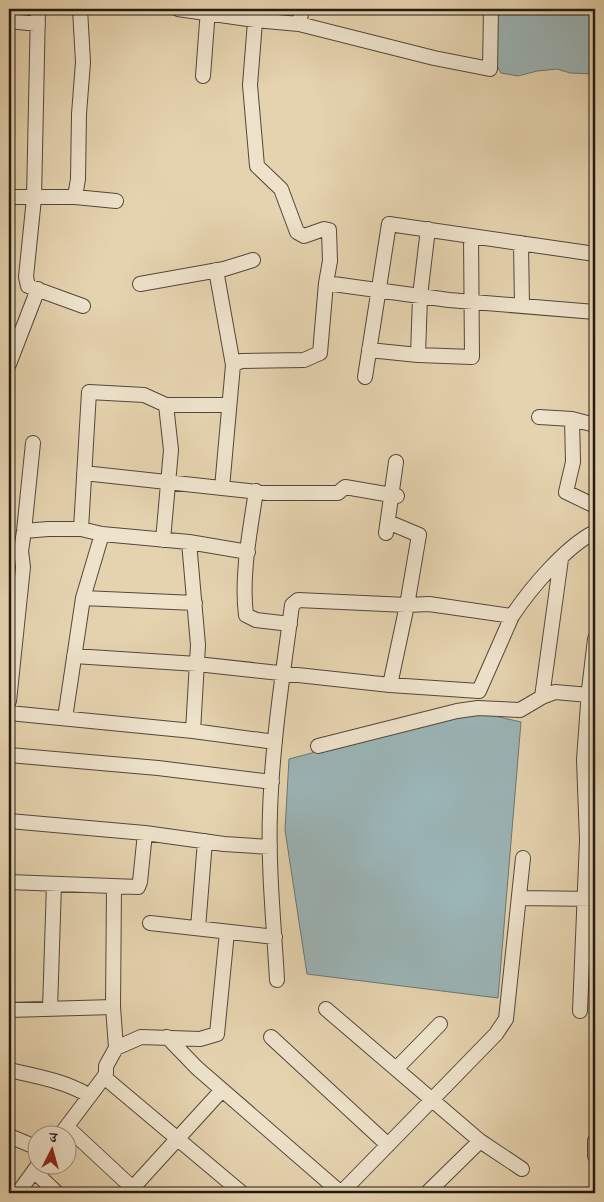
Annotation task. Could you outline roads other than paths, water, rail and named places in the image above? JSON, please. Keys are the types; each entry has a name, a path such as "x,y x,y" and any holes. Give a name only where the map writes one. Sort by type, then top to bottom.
{"street":[{"path":"38,9 34,198 26,277 28,286 83,306"},
{"path":"75,197 78,179 79,114 83,62 80,9"},
{"path":"178,9 255,14 434,58 490,69 491,9"},
{"path":"299,24 302,9"},
{"path":"203,76 208,11"},
{"path":"233,365 241,361 304,360 320,352 326,283 330,261 329,230 324,229 304,236 297,232 281,189 258,166 250,85 255,14"},
{"path":"9,21 38,24"},
{"path":"9,197 75,197 116,201"},
{"path":"365,377 389,224 595,254"},
{"path":"418,355 420,296 428,229"},
{"path":"369,350 418,355 472,357 471,236"},
{"path":"521,243 522,306"},
{"path":"140,284 216,270 253,260"},
{"path":"216,270 233,365 222,488"},
{"path":"326,283 472,302 595,312"},
{"path":"9,364 38,289"},
{"path":"81,529 89,392 144,394 166,405 229,405"},
{"path":"163,540 171,450 166,405"},
{"path":"539,417 572,419 595,426"},
{"path":"572,419 573,462 566,492 595,506"},
{"path":"9,701 23,567 15,551 24,531 33,443"},
{"path":"390,684 407,605 419,535 387,528 394,495 396,462"},
{"path":"84,473 256,492 338,493 345,488 394,495"},
{"path":"256,492 248,552 244,605 246,615 256,620 290,624"},
{"path":"24,531 81,529 102,534 189,542 248,552"},
{"path":"74,656 197,664 390,684 479,691 512,616 550,569 584,537 595,532"},
{"path":"65,718 83,598 102,534"},
{"path":"189,542 198,645 193,732"},
{"path":"542,697 561,559"},
{"path":"83,598 195,603"},
{"path":"277,980 270,814 275,742 292,605 298,600 407,605 429,604 512,616"},
{"path":"580,1011 590,899 591,840 584,760 595,639"},
{"path":"318,746 457,711 478,708 520,710 555,692 589,695"},
{"path":"9,713 275,742"},
{"path":"9,755 158,768 272,782"},
{"path":"9,821 145,833 270,847"},
{"path":"9,882 138,887 145,833"},
{"path":"198,928 205,841"},
{"path":"167,1038 197,1068 341,1193 496,1034 506,1019 523,858"},
{"path":"50,1009 54,884"},
{"path":"69,1124 104,1077 106,1066 116,1048 113,1007 114,887"},
{"path":"519,898 590,899"},
{"path":"150,923 275,937"},
{"path":"116,1048 141,1037 200,1039 217,1034 227,932"},
{"path":"9,1010 113,1007"},
{"path":"326,1009 480,1140 522,1169"},
{"path":"396,1069 440,1024"},
{"path":"271,1037 388,1145"},
{"path":"9,1070 77,1088 90,1096"},
{"path":"104,1077 242,1193"},
{"path":"78,1144 132,1192 222,1090"},
{"path":"9,1136 28,1144"},
{"path":"427,1193 480,1140"},
{"path":"595,1141 595,1156"},
{"path":"18,1193 32,1174"},
{"path":"41,1174 58,1193"}],"water":[{"path":"486,9 595,9 595,74 570,73 557,69 537,71 518,76 501,73 489,52"},
{"path":"482,713 521,722 498,998 307,974 285,830 289,759 429,722"}]}
